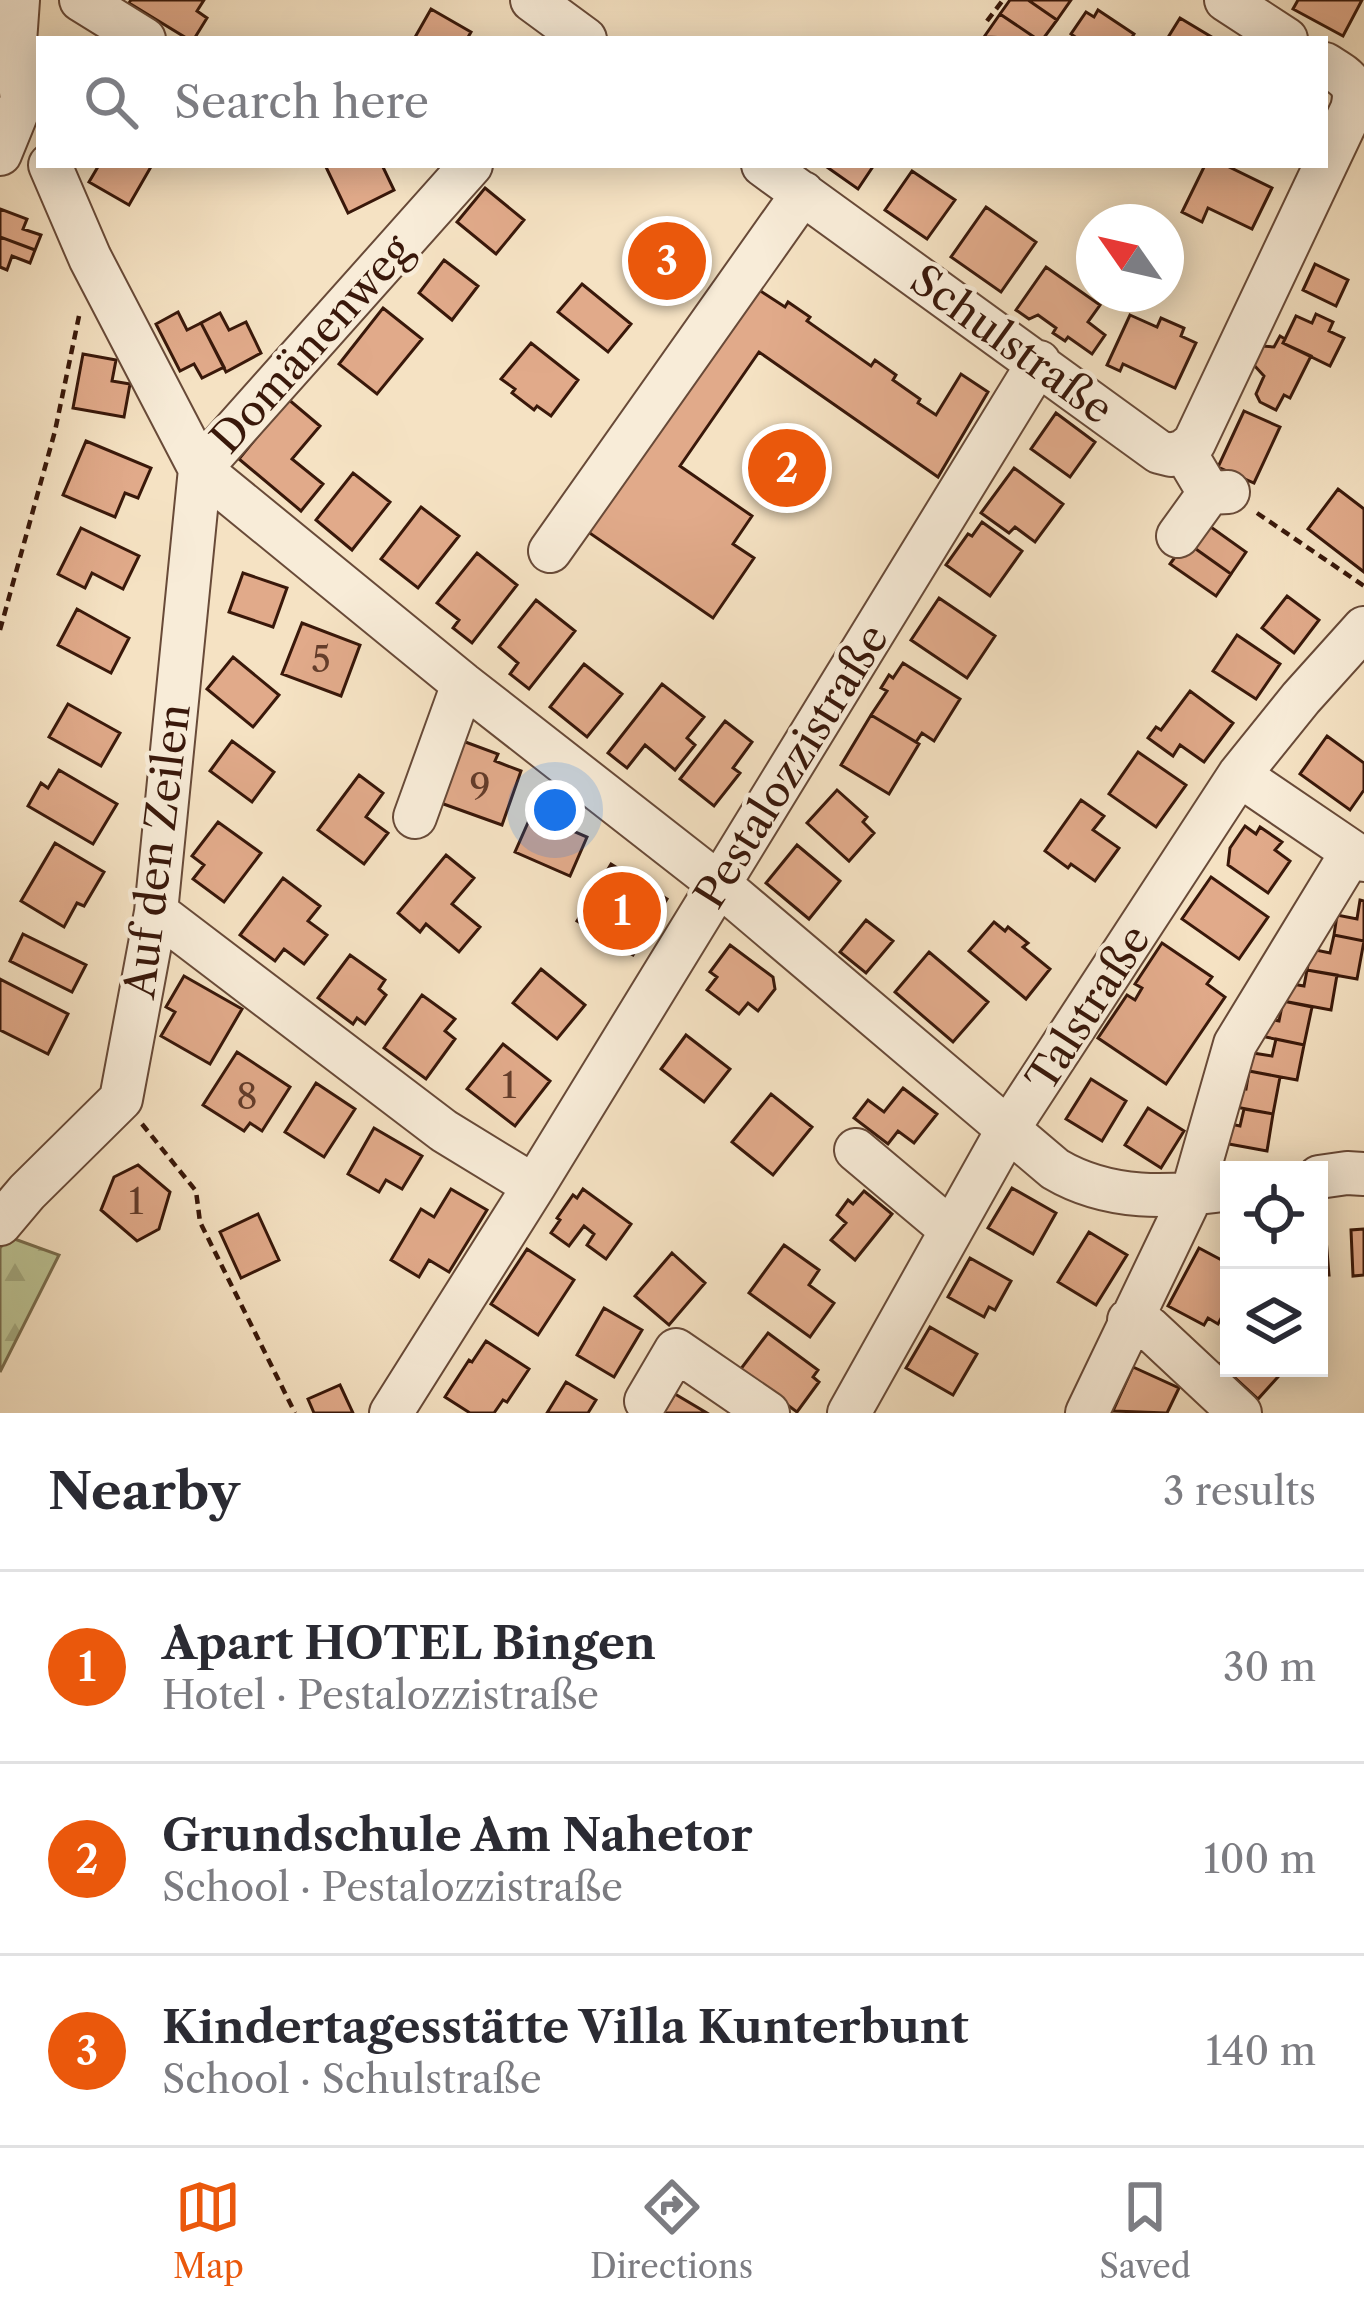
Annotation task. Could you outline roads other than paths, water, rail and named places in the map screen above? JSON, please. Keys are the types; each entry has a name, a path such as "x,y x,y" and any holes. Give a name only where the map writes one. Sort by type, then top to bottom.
{"street":[{"path":"81,0 139,36"},
{"path":"532,0 580,36"},
{"path":"1226,0 1281,36"},
{"path":"11,16 22,100 36,134"},
{"path":"1328,66 1355,91 1352,109 1328,160"},
{"path":"0,154 22,100"},
{"path":"51,168 90,258 200,470 719,884 1043,1160 1084,1184 1122,1193 1210,1192"},
{"name":"Domänenweg","path":"200,470 468,168"},
{"name":"Schulstraße","path":"767,168 1159,452 1184,451"},
{"path":"1178,536 1219,493 1184,451 1194,443 1324,168"},
{"path":"550,551 803,193"},
{"name":"Pestalozzistraße","path":"391,1413 1039,362"},
{"name":"Auf den Zeilen","path":"9,1198 122,1099 156,912 200,470"},
{"name":"Talstraße","path":"849,1413 1009,1129 1239,775 1364,628"},
{"path":"416,817 463,684"},
{"path":"1087,1413 1130,1320 1210,1192 1234,1045 1358,856 1239,775"},
{"path":"156,912 444,1131 534,1186"},
{"path":"856,1150 950,1228"},
{"path":"1328,1176 1364,1174"},
{"path":"1130,1320 1149,1328 1240,1413"},
{"path":"646,1401 676,1350 768,1413"}],"place":[{"name":"Kindertagesstätte Villa Kunterbunt","path":"667,261"},
{"name":"Grundschule Am Nahetor","path":"787,468"},
{"name":"Apart HOTEL Bingen","path":"622,911"}]}
